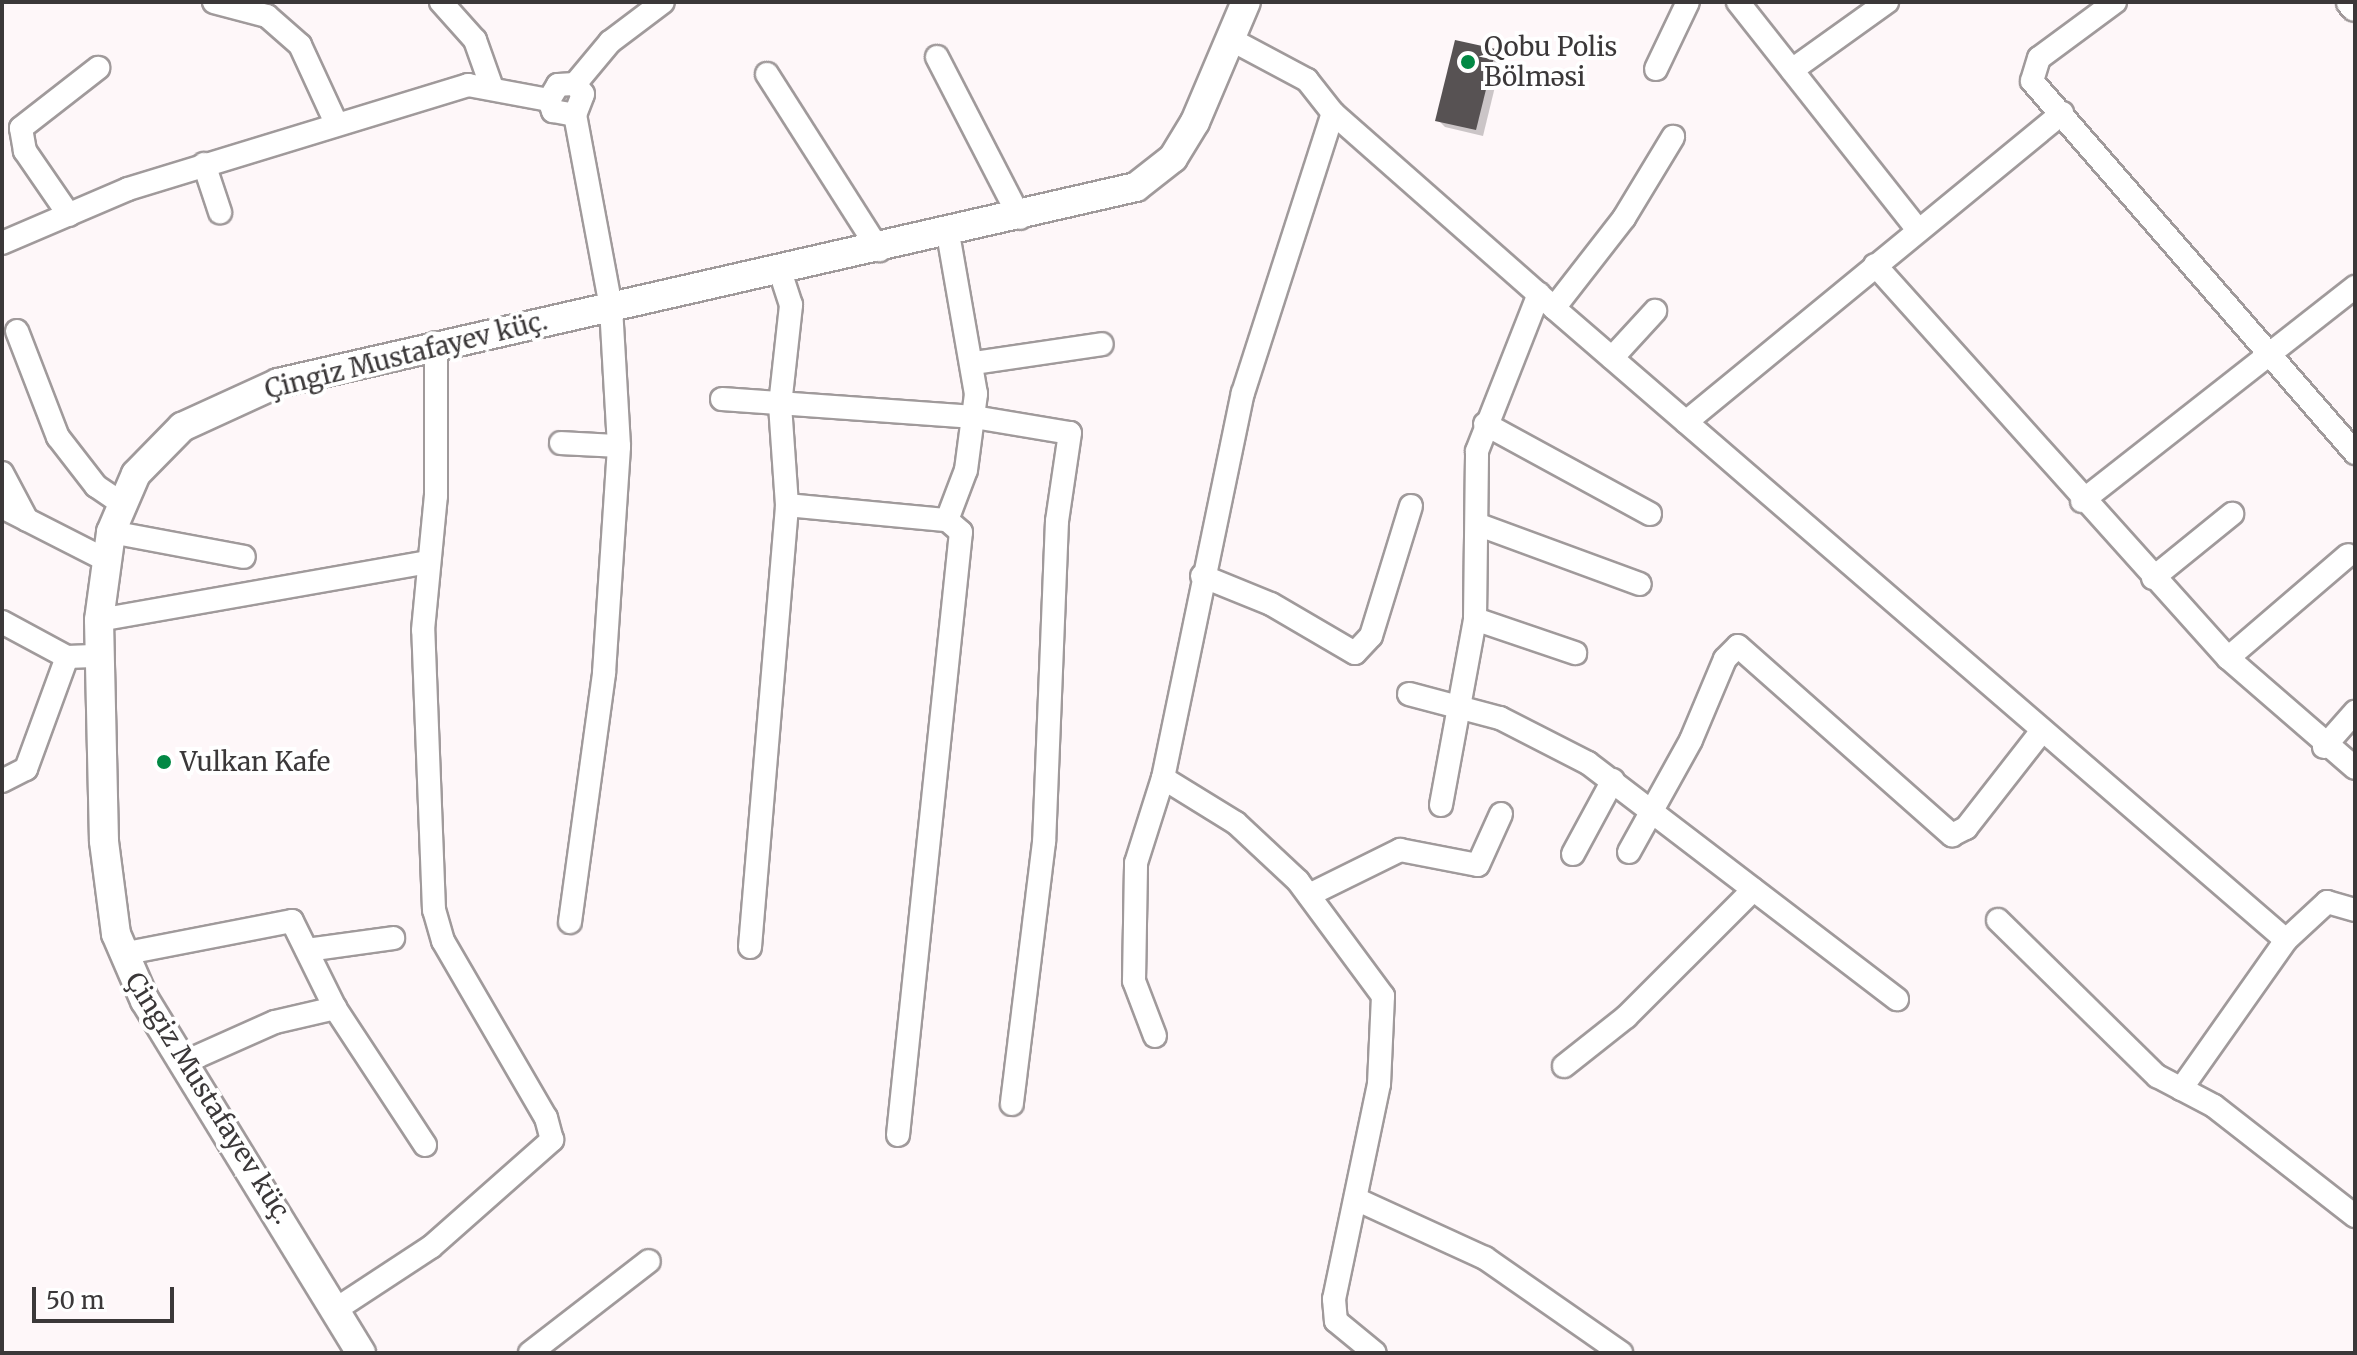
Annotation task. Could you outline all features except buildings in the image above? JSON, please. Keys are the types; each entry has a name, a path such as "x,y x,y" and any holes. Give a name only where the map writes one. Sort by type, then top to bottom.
{"street":[{"path":"214,2 267,16 300,45 336,123"},
{"path":"441,2 475,40 491,85"},
{"path":"549,100 558,85 575,84 610,42 663,2"},
{"name":"Çingiz Mustafayev küç.","path":"361,1353 338,1308 185,1062 122,954 104,841 99,620 107,545 121,503 149,457 214,409 278,383 436,343 879,250 1117,194 1157,173 1195,122 1246,2"},
{"path":"1656,69 1688,2"},
{"path":"1738,2 1917,229"},
{"path":"1792,70 1887,2"},
{"path":"2115,2 2031,68 2032,81 2355,453"},
{"path":"2351,2 2355,7"},
{"path":"1232,40 1307,80 1333,113 1546,301 2041,732 2286,940"},
{"path":"937,57 1020,218"},
{"path":"69,215 25,151 21,128 98,68"},
{"path":"767,74 879,250"},
{"path":"570,922 604,673 619,446 611,307 575,115 584,100 575,84"},
{"path":"2,243 204,164 468,85 491,85 549,100 557,115 575,115"},
{"path":"1155,1036 1134,981 1132,895 1163,778 1202,576 1243,393 1333,113"},
{"path":"1686,422 1917,229 2062,113"},
{"path":"1441,805 1462,713 1475,619 1482,526 1475,486 1485,424 1546,301 1624,218 1673,137"},
{"path":"204,164 220,212"},
{"path":"947,520 959,498 974,417 974,363 948,234"},
{"path":"1875,265 2082,501 2228,658 2324,747 2355,768"},
{"path":"750,947 787,505 780,405 791,305 780,271"},
{"path":"2082,501 2268,351 2355,287"},
{"path":"1612,358 1655,311"},
{"path":"17,331 58,437 96,486 121,503"},
{"path":"338,1308 431,1247 552,1140 546,1118 443,941 434,910 423,630 429,562 436,343"},
{"path":"974,363 1102,344"},
{"path":"722,399 974,417 1063,427 1071,444 1057,521 1044,842 1012,1104"},
{"path":"1485,424 1650,514"},
{"path":"561,443 619,446"},
{"path":"2,473 27,520"},
{"path":"787,505 947,520 961,532 898,1135"},
{"path":"1202,576 1271,604 1355,653 1371,636 1411,506"},
{"path":"2,507 27,520 107,545 244,557"},
{"path":"2153,578 2232,514"},
{"path":"1482,526 1640,584"},
{"path":"2228,658 2348,555"},
{"path":"99,620 429,562"},
{"path":"1475,619 1575,653"},
{"path":"2,622 67,657 100,656"},
{"path":"1629,852 1654,809 1725,659 1738,646 1952,835 1966,828 2041,732"},
{"path":"2,781 26,769 67,657"},
{"path":"1409,694 1462,713 1520,726 1613,780 1897,999"},
{"path":"2324,747 2355,712"},
{"path":"1163,778 1236,823 1309,895 1383,996 1386,1033 1334,1311 1345,1333 1375,1353"},
{"path":"1573,854 1613,780"},
{"path":"1309,895 1400,850 1478,865 1501,814"},
{"path":"1564,1066 1626,1017 1753,890"},
{"path":"2181,1089 2286,940 2327,902 2355,910"},
{"path":"1998,920 2157,1076 2214,1106 2355,1216"},
{"path":"122,954 283,921 298,925 335,1008 425,1145"},
{"path":"307,950 393,938"},
{"path":"185,1062 275,1022 335,1008"},
{"path":"1356,1199 1485,1258 1621,1353"},
{"path":"530,1353 649,1261"}],"place":[{"name":"Qobu Polis Bölməsi","path":"1468,62"},
{"name":"Vulkan Kafe","path":"164,762"}]}
